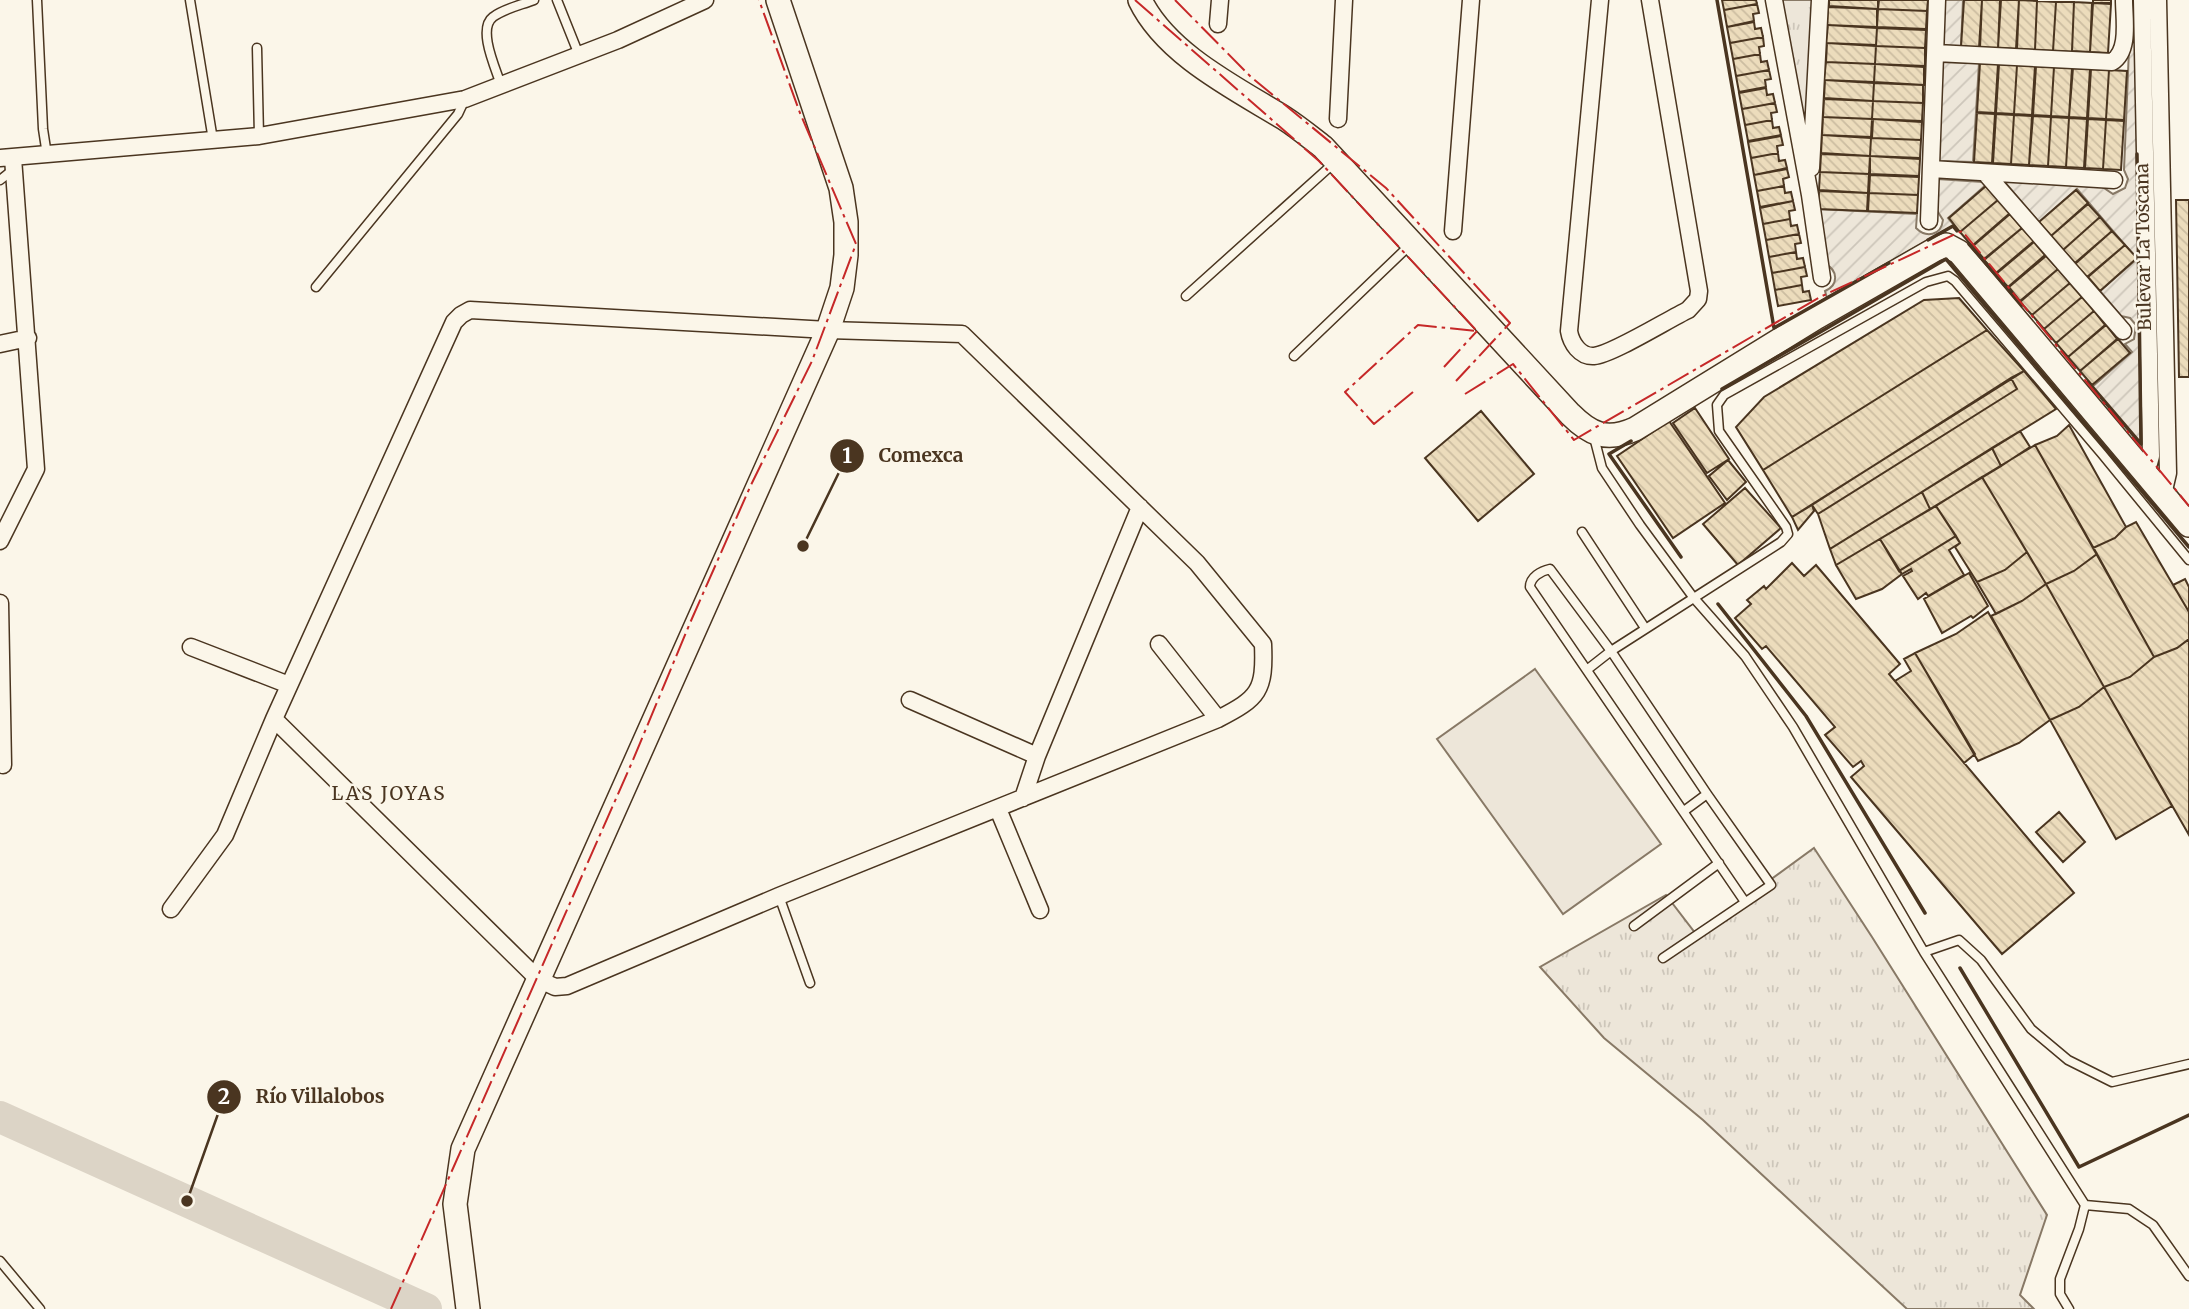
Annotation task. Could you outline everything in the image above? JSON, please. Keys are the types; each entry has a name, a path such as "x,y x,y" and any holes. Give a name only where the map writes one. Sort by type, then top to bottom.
{"main road":[{"path":"468,1309 455,1204 463,1149 828,330 842,288 846,222 842,188 778,0"},
{"path":"1140,0 1158,27 1181,50 1323,147 1570,414 1593,433 1616,435 1635,429 1817,317 1946,245 1959,252 2189,525"}],"street":[{"path":"0,541 36,469 28,338 9,162 47,155 259,136 464,99 618,40 705,0"},
{"path":"1218,24 1220,0"},
{"path":"1338,120 1344,0"},
{"path":"1453,232 1471,0"},
{"path":"1600,0 1569,331 1570,339 1578,349 1594,356 1610,351 1688,310 1698,299 1699,291 1650,0"},
{"path":"1774,0 1810,195 1822,278"},
{"path":"1810,195 1820,0"},
{"path":"1929,221 1937,0"},
{"path":"1936,53 2112,62 2118,58 2123,48 2124,0"},
{"name":"Bulevar La Toscana","path":"2142,0 2151,456 2153,483 2165,486 2168,473 2158,0"},
{"path":"1931,169 2114,180"},
{"path":"1986,174 2123,331"},
{"path":"172,909 225,835 274,719 289,685 454,322 470,310 828,330 962,334 1197,563 1263,645 1261,686 1244,706 1218,719 779,896 567,986 555,987 538,979 274,719"},
{"path":"0,344 28,338"},
{"path":"1023,799 1037,756 1140,507"},
{"path":"0,603 3,765"},
{"path":"1159,644 1218,719"},
{"path":"191,648 289,685"},
{"path":"910,700 1037,756"},
{"path":"998,809 1040,910"}],"lane":[{"path":"37,0 43,129 47,155"},
{"path":"190,0 213,140"},
{"path":"501,85 486,35 487,25 493,17 534,0"},
{"path":"557,0 579,55"},
{"path":"257,48 259,136"},
{"path":"316,287 458,114 464,99"},
{"path":"1186,296 1336,161"},
{"path":"0,180 9,162"},
{"path":"1294,356 1413,243"},
{"path":"1588,669 1645,628 1782,542 1788,534 1786,527 1719,431 1717,405 1724,395 1927,282 1948,276 2011,346 2189,560"},
{"path":"1593,433 1602,468 1693,597 1745,656 1793,727 1924,952 2085,1205 2060,1279 2060,1294 2069,1309"},
{"path":"1582,532 1645,628"},
{"path":"1663,958 1771,885 1611,651 1550,569 1532,579 1530,587 1745,902"},
{"path":"1684,811 1707,794"},
{"path":"1634,926 1719,863"},
{"path":"779,896 810,983"},
{"path":"1924,952 1959,940 1981,960 2031,1029 2068,1060 2112,1082 2189,1064"},
{"path":"2085,1205 2129,1209 2153,1225 2189,1276"},
{"path":"0,1261 40,1309"}],"green space":[{"path":"1774,0 1820,0 1810,195"},
{"path":"1945,0 1963,0 1961,47 1942,46"},
{"path":"2131,0 2135,0 2141,444 2092,387 2132,352 2125,344 2134,339 2136,325 2130,318 2121,316 2100,291 2137,259 2077,189 2039,222 2003,180 2101,186 2113,194 2125,188 2128,179 2124,170"},
{"path":"1943,62 1979,63 1973,162 1938,161"},
{"path":"1937,179 1983,182 1986,185 1948,218 1954,225 1827,298 1825,291 1833,285 1835,278 1832,270 1825,264 1818,209 1917,214 1916,228 1933,234 1943,220 1936,209"},
{"path":"1535,669 1661,844 1563,914 1437,739"},
{"path":"1814,848 2047,1215 2020,1295 2034,1309 1907,1309 1703,1120 1604,1038 1540,967 1666,895 1696,934"}],"building":[{"path":"1722,0 1756,0 1757,4 1724,10"},
{"path":"1829,0 1878,0 1878,9 1829,6"},
{"path":"1879,0 1928,0 1927,11 1878,9"},
{"path":"1964,0 1982,0 1979,48 1961,47"},
{"path":"1982,0 2000,0 1998,48 1980,48"},
{"path":"2001,0 2019,0 2016,49 1998,48"},
{"path":"2019,0 2037,1 2035,50 2017,49"},
{"path":"2093,0 2111,0 2111,3 2093,3"},
{"path":"2037,1 2056,2 2053,51 2035,50"},
{"path":"2056,2 2074,2 2072,52 2053,51"},
{"path":"2074,2 2092,3 2090,52 2072,51"},
{"path":"2093,3 2111,4 2108,53 2090,52"},
{"path":"1757,4 1759,13 1753,14 1754,21 1727,27 1724,10"},
{"path":"1828,7 1877,9 1877,27 1827,25"},
{"path":"1878,9 1927,11 1926,29 1877,27"},
{"path":"1754,22 1755,29 1761,28 1763,37 1730,43 1727,27"},
{"path":"1828,25 1877,28 1876,45 1826,43"},
{"path":"1877,28 1926,30 1925,48 1876,46"},
{"path":"1763,37 1764,46 1759,47 1760,54 1733,59 1730,43"},
{"path":"1827,43 1876,46 1875,64 1826,62"},
{"path":"1876,46 1925,48 1925,66 1875,64"},
{"path":"1760,54 1761,62 1767,61 1769,70 1736,76 1733,59"},
{"path":"1826,62 1875,64 1874,82 1824,80"},
{"path":"1980,63 1998,64 1995,113 1977,112"},
{"path":"1875,64 1924,67 1924,85 1874,82"},
{"path":"1999,64 2017,65 2014,114 1996,113"},
{"path":"2017,65 2035,66 2032,115 2014,114"},
{"path":"2036,66 2054,67 2051,116 2033,115"},
{"path":"2054,67 2072,68 2069,117 2051,116"},
{"path":"2073,68 2090,69 2087,118 2069,117"},
{"path":"2091,69 2109,70 2106,119 2088,118"},
{"path":"1769,70 1771,79 1765,80 1766,87 1739,92 1736,76"},
{"path":"2109,70 2127,71 2124,120 2106,119"},
{"path":"1825,80 1874,83 1873,101 1824,98"},
{"path":"1874,83 1923,85 1923,103 1873,101"},
{"path":"1766,88 1767,95 1773,94 1775,103 1742,109 1739,93"},
{"path":"1824,99 1873,101 1872,119 1823,117"},
{"path":"1873,101 1923,103 1922,121 1872,119"},
{"path":"1775,103 1777,112 1771,113 1772,120 1745,125 1742,109"},
{"path":"1977,113 1995,114 1992,163 1974,162"},
{"path":"1996,114 2014,115 2011,164 1993,163"},
{"path":"2014,115 2032,116 2029,165 2011,164"},
{"path":"2033,116 2051,117 2048,166 2029,165"},
{"path":"1823,117 1872,119 1871,137 1822,135"},
{"path":"2051,117 2069,118 2066,167 2048,166"},
{"path":"2069,118 2087,119 2084,168 2066,167"},
{"path":"1873,119 1922,122 1921,140 1872,138"},
{"path":"2088,119 2106,120 2103,169 2085,168"},
{"path":"1772,120 1773,128 1779,127 1781,135 1748,141 1745,125"},
{"path":"2106,120 2124,121 2121,170 2103,169"},
{"path":"1822,135 1871,138 1870,156 1821,153"},
{"path":"1781,136 1783,145 1777,146 1778,153 1751,158 1748,142"},
{"path":"1871,138 1921,140 1920,158 1870,156"},
{"path":"1778,153 1779,161 1785,160 1787,168 1754,175 1751,158"},
{"path":"1821,154 1870,156 1869,174 1820,172"},
{"path":"1870,156 1920,159 1919,176 1870,174"},
{"path":"1787,169 1789,177 1783,179 1784,186 1757,191 1754,175"},
{"path":"1820,172 1869,174 1868,193 1819,190"},
{"path":"1870,175 1919,177 1918,195 1869,193"},
{"path":"1784,186 1785,193 1791,192 1793,201 1760,207 1757,191"},
{"path":"1986,186 1998,200 1960,232 1949,218"},
{"path":"2076,190 2088,203 2051,236 2039,222"},
{"path":"1819,191 1868,193 1867,211 1818,209"},
{"path":"1869,193 1918,195 1917,213 1868,211"},
{"path":"1998,200 2010,213 1972,246 1960,232"},
{"path":"2176,200 2189,200 2189,377 2179,377"},
{"path":"1793,201 1795,210 1789,211 1790,219 1763,224 1760,208"},
{"path":"2088,204 2100,217 2063,250 2051,236"},
{"path":"2010,214 2022,228 1984,259 1973,246"},
{"path":"2100,217 2112,231 2075,263 2063,250"},
{"path":"1790,219 1791,226 1797,225 1799,234 1766,240 1763,224"},
{"path":"2022,228 2034,241 1996,273 1984,260"},
{"path":"2112,231 2125,245 2087,277 2075,264"},
{"path":"1799,234 1801,243 1795,244 1796,252 1769,257 1766,240"},
{"path":"2034,242 2045,255 2008,287 1996,274"},
{"path":"2125,245 2137,258 2100,291 2088,277"},
{"path":"1796,252 1797,259 1803,258 1805,267 1772,273 1769,257"},
{"path":"2046,256 2058,269 2020,301 2009,287"},
{"path":"1805,267 1807,276 1801,277 1802,285 1775,290 1772,273"},
{"path":"2058,269 2070,283 2032,315 2020,302"},
{"path":"2070,283 2082,297 2044,329 2032,315"},
{"path":"1802,285 1803,292 1809,291 1811,300 1778,306 1775,290"},
{"path":"2082,297 2094,311 2056,343 2044,329"},
{"path":"1959,298 1987,330 1763,470 1736,427 1764,397 1924,300"},
{"path":"2094,311 2105,325 2068,357 2056,343"},
{"path":"2106,325 2117,339 2080,371 2068,357"},
{"path":"1987,330 2024,371 1792,517 1763,470"},
{"path":"2118,339 2130,353 2092,385 2080,371"},
{"path":"2024,371 2056,409 1830,549 1818,514 2017,389 2011,378"},
{"path":"2011,378 2017,389 1818,514 1812,505"},
{"path":"1695,408 1729,459 1707,473 1673,423"},
{"path":"1481,411 1534,474 1478,521 1425,458"},
{"path":"1669,421 1725,503 1673,538 1617,456"},
{"path":"2069,425 2126,527 2115,538 2093,548 2035,445 2057,436"},
{"path":"2020,431 2030,447 2001,466 1992,448"},
{"path":"2035,445 2097,554 2074,571 2046,584 1982,477"},
{"path":"1992,448 2001,466 1930,509 1922,492"},
{"path":"1728,460 1746,482 1727,500 1709,476"},
{"path":"1982,477 2027,552 2005,570 1977,582 1955,547 1960,543 1936,506"},
{"path":"1745,488 1781,528 1738,565 1703,524"},
{"path":"1922,492 1930,509 1836,565 1830,549"},
{"path":"1812,505 1814,511 1798,530 1792,517"},
{"path":"1936,506 1956,536 1899,571 1880,539"},
{"path":"2136,522 2189,612 2189,639 2177,648 2154,657 2093,548 2115,538"},
{"path":"1956,536 1960,543 1949,550 1964,575 1918,599 1903,576 1912,571 1911,569 1902,574 1899,571"},
{"path":"1880,539 1902,574 1882,589 1856,599 1836,565"},
{"path":"2027,552 2046,584 2022,601 1996,614 1977,582 2005,570"},
{"path":"2097,554 2154,657 2130,677 2104,687 2046,584 2074,571"},
{"path":"1792,563 1804,576 1816,565 1900,664 1889,674 2074,893 2002,954 1851,777 1864,766 1861,761 1853,767 1825,735 1835,727 1766,646 1762,649 1735,618 1751,604 1747,600 1764,586 1766,589"},
{"path":"1969,573 1988,606 1973,618 1971,616 1942,633 1924,599"},
{"path":"2185,579 2189,587 2189,612 2173,585"},
{"path":"2046,584 2104,687 2079,707 2050,720 1991,616 2022,601"},
{"path":"1988,612 2050,720 2019,743 1978,761 1915,653 1956,634"},
{"path":"2189,639 2189,835 2104,687 2130,677 2154,657 2177,648"},
{"path":"1915,653 1975,754 1964,763 1895,681 1911,671 1904,659"},
{"path":"2104,687 2172,806 2116,839 2050,720 2079,707"},
{"path":"2059,812 2085,842 2063,862 2036,832"}],"waterway":[{"path":"0,1117 426,1309"}],"wall":[{"path":"1717,0 1774,328 1889,263"},
{"path":"2088,382 2141,444 2137,154"},
{"path":"1928,240 1953,226 1957,231"},
{"path":"1969,244 2022,305"},
{"path":"1722,389 1946,259 2189,547"},
{"path":"1631,441 1609,454 1681,557"},
{"path":"1718,604 1806,716 1925,913"},
{"path":"1960,968 2079,1167 2189,1115"}],"power":[{"path":"391,1309 750,487 812,361 856,244 800,113 759,0"},
{"path":"1135,0 1319,161 1477,331"},
{"path":"1175,0 1251,77 1386,188 1510,323 1456,381"},
{"path":"1465,394 1513,364 1574,440 1820,297 1962,231 2189,506"},
{"path":"1413,392 1374,424 1345,392 1418,325 1477,331"},
{"path":"1444,367 1477,331"}],"place":[{"name":"Comexca","path":"803,546"},
{"name":"Río Villalobos","path":"187,1201"}],"district":[{"name":"LAS JOYAS","path":"389,793"}]}
